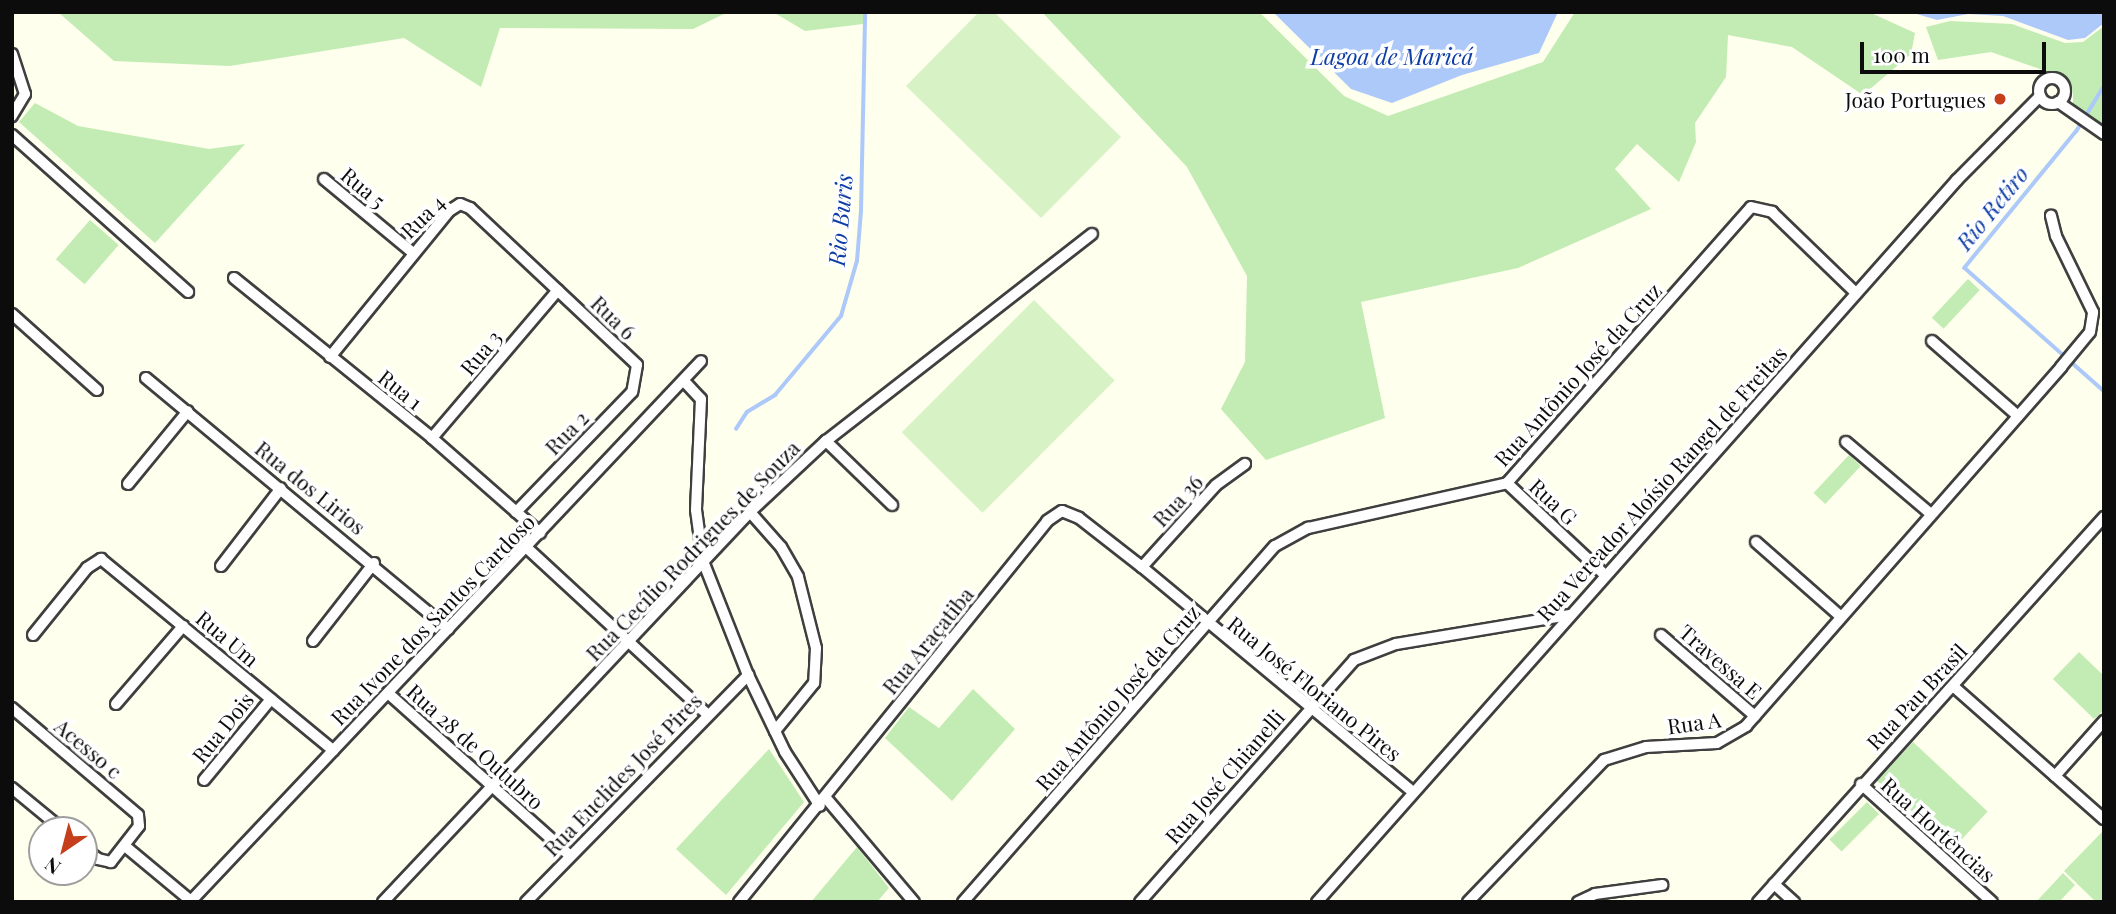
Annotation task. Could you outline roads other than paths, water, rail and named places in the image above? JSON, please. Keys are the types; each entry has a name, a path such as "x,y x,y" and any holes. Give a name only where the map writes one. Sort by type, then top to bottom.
{"street":[{"path":"12,54 25,94 12,116"},
{"path":"2059,102 2064,87 2054,79 2042,83 2040,96 2048,103 2059,102 2074,116 2104,134"},
{"name":"Rua Vereador Aloísio Rangel de Freitas","path":"1317,902 1956,180 2040,96"},
{"path":"12,135 188,292"},
{"name":"Rua 5","path":"324,179 412,253"},
{"name":"Rua 4","path":"330,356 449,211 466,206 558,290"},
{"name":"Rua Antônio José da Cruz","path":"963,902 1207,624 1258,562 1290,536 1507,483 1751,206 1772,212 1856,293"},
{"name":"Rua A","path":"1468,902 1604,760 1646,747 1717,743 1737,734 2062,367 2090,332 2093,313 2056,236 2052,216"},
{"name":"Rua Cecílio Rodrigues de Souza","path":"383,902 750,512 826,441 1092,234"},
{"name":"Rua 1","path":"234,278 432,438 540,533"},
{"name":"Rua 6","path":"558,290 636,365 638,375"},
{"name":"Rua 3","path":"432,438 558,290"},
{"path":"12,314 97,390"},
{"path":"1932,341 2018,416"},
{"name":"Rua Ivone dos Santos Cardoso","path":"190,901 527,548 701,361"},
{"name":"Rua 2","path":"516,512 632,392 638,375"},
{"name":"Rua dos Lirios","path":"146,379 374,563 448,629"},
{"path":"684,381 701,399 696,510 703,561 748,675 775,731 823,802 914,902"},
{"path":"128,484 188,411"},
{"path":"826,441 892,505"},
{"path":"1846,442 1931,513"},
{"name":"Rua 36","path":"1142,567 1216,485 1245,464"},
{"name":"Rua G","path":"1507,483 1605,576"},
{"path":"221,566 281,488"},
{"name":"Rua José Floriano Pires","path":"1062,511 1079,518 1142,567 1308,709 1412,792"},
{"name":"Rua Araçatiba","path":"823,802 1047,521 1062,511"},
{"path":"750,512 781,547 798,577 816,648 814,682 775,731"},
{"name":"Rua Pau Brasil","path":"1758,902 1861,784 2104,517"},
{"path":"1756,542 1840,616"},
{"path":"527,548 707,714"},
{"name":"Rua Um","path":"33,635 97,560 106,561 333,750"},
{"path":"313,641 374,563"},
{"name":"Rua José Chianelli","path":"1140,902 1338,675 1371,651 1396,644 1569,615"},
{"path":"116,704 183,626"},
{"name":"Travessa E","path":"1661,635 1755,716"},
{"name":"Rua Euclides José Pires","path":"526,902 748,675"},
{"path":"1953,686 2104,819"},
{"name":"Rua 28 de Outubro","path":"388,693 569,856"},
{"name":"Rua Dois","path":"204,780 271,699"},
{"name":"Acesso c","path":"12,708 140,819 125,846"},
{"path":"2055,776 2104,721"},
{"name":"Rua Hortências","path":"1861,784 1992,902"},
{"path":"12,788 46,816"},
{"path":"739,902 823,802"},
{"path":"98,857 111,862 125,846 190,901"},
{"path":"1774,884 1794,902"},
{"path":"1578,902 1595,894 1662,886"}],"water":[{"name":"Lagoa de Maricá","path":"1273,12 1558,12 1539,53 1462,75 1392,103 1351,89"},
{"path":"1910,12 2104,12 2104,23 2085,38 2068,40 2003,16 1968,14 1937,20"}],"waterway":[{"name":"Rio Buris","path":"736,429 747,412 775,395 841,316 857,261 861,211 865,12"},
{"name":"Rio Retiro","path":"2104,87 2077,131 1965,268 2104,391"}],"place":[{"name":"João Portugues","path":"2000,99"}]}
